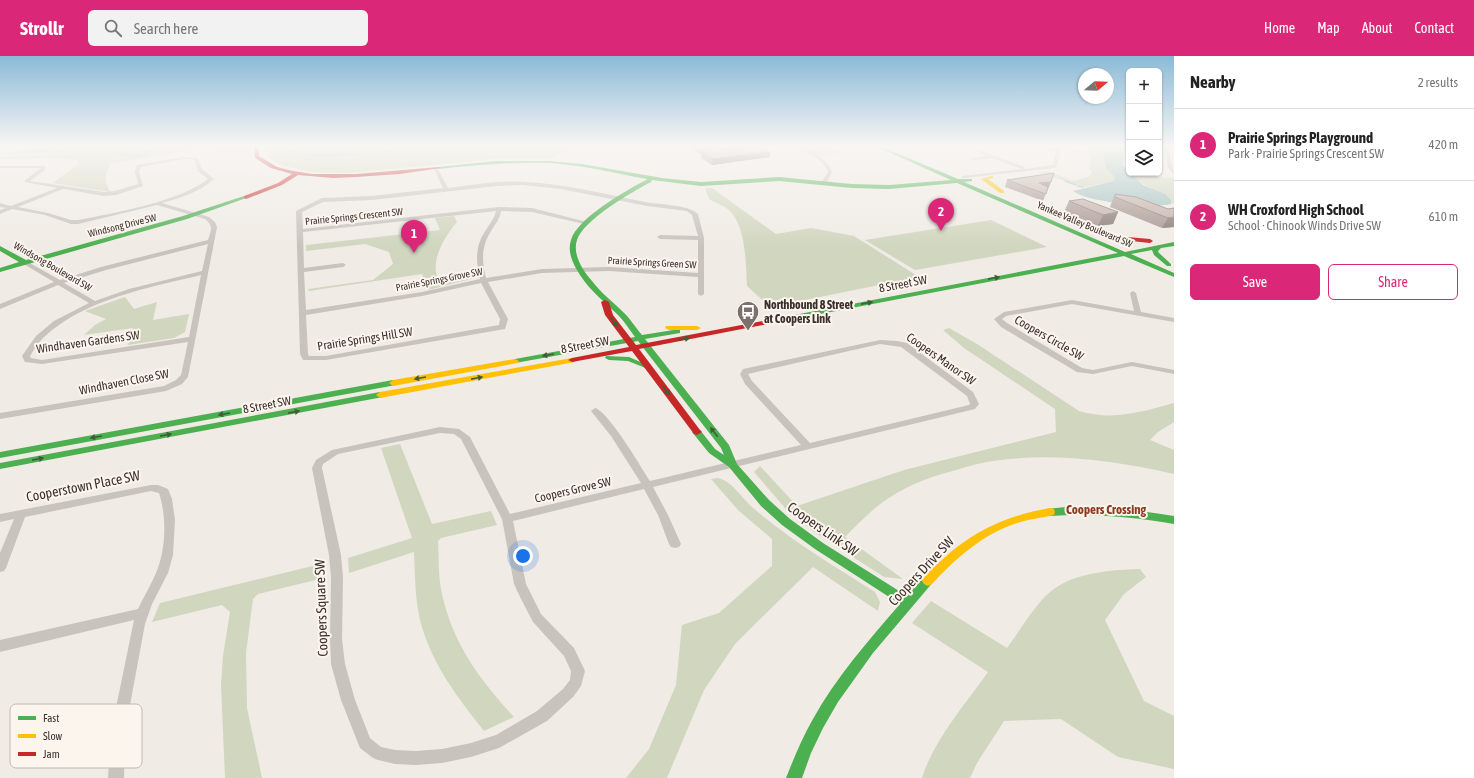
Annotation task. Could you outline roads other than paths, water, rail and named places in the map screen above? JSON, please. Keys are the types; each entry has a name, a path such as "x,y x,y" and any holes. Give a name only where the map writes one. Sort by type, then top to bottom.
{"main road":[{"name":"Windsong Drive SW","path":"0,270 24,262 198,215 261,192 285,180"},
{"path":"605,302 580,269 573,253 573,241 575,234 584,222 630,190 649,180"},
{"path":"672,180 714,185 770,180"},
{"path":"785,180 878,188 954,180"},
{"path":"930,182 936,180"},
{"name":"Yankee Valley Boulevard SW","path":"962,180 1053,223 1112,248"},
{"name":"Yankee Valley Boulevard SW","path":"963,180 1007,195 1105,237 1152,266 1174,275"},
{"path":"984,180 1007,195"},
{"path":"1053,223 1085,240 1092,247 1092,255 1152,266"},
{"path":"1105,237 1150,241"},
{"name":"8 Street SW","path":"0,455 1092,255 1124,249 1150,241 1174,237"},
{"path":"1137,251 1174,244"},
{"path":"1159,247 1155,250 1156,254 1172,266"},
{"name":"Windsong Boulevard SW","path":"0,248 24,262"},
{"name":"8 Street SW","path":"0,466 646,346 1092,255 1112,248 1124,249"},
{"name":"Yankee Valley Boulevard SW","path":"1124,249 1137,251 1172,266"},
{"name":"Coopers Link SW","path":"605,302 616,309 627,322 726,447 732,465"},
{"name":"Coopers Link SW","path":"605,302 609,315 712,451 732,465 765,504 786,522 819,546 909,603"},
{"path":"627,322 646,328 697,328"},
{"path":"576,359 629,359 649,368"},
{"name":"Coopers Drive SW","path":"794,778 816,721 837,688 952,555 982,532 1006,522 1037,514 1071,510 1110,511 1174,520"}],"street":[{"path":"29,180 27,181 28,182 104,194 116,193 141,184 140,180"},
{"path":"0,205 78,222 157,203 188,192 210,180"},
{"path":"441,180 446,189"},
{"name":"Prairie Springs Crescent SW","path":"584,222 532,210 499,209 300,231 299,211 319,201 377,197 503,183 536,184 618,198"},
{"path":"0,208 50,190 64,187"},
{"path":"0,212 64,187"},
{"name":"Prairie Springs Green SW","path":"580,269 701,275 701,238 695,214 692,211 618,198"},
{"path":"157,203 198,215"},
{"path":"483,280 479,263 481,250 486,235 497,220 499,209"},
{"name":"Windhaven Close SW","path":"0,416 166,388 179,382 185,375 214,227 213,223 207,218 198,215"},
{"name":"Prairie Springs Hill SW","path":"300,231 304,354 306,358 311,359 502,327 504,319 483,280"},
{"path":"660,237 701,238"},
{"path":"0,307 33,292 58,283 211,241"},
{"name":"Windsong Boulevard SW","path":"24,262 94,304"},
{"path":"302,270 343,265"},
{"name":"Prairie Springs Grove SW","path":"303,313 437,292 483,280 542,272 580,269"},
{"name":"Windhaven Gardens SW","path":"191,339 42,362 28,360 26,356 34,343 50,326 72,313 94,304 205,272"},
{"path":"701,275 701,294"},
{"path":"1133,293 1138,314"},
{"name":"Coopers Circle SW","path":"1174,320 1067,302 1004,314 998,319 1004,325 1080,370 1093,372 1132,364 1174,372"},
{"name":"Coopers Manor SW","path":"646,486 808,447 972,407 975,404 974,400 970,394 910,349 897,343 880,342 746,371 744,374 748,382 808,447"},
{"path":"596,410 607,422 668,522 674,544"},
{"name":"Coopers Square SW","path":"440,430 456,431 465,437 507,519 519,578 526,599 538,618 574,660 578,671 576,682 568,694 542,716 499,741 471,750 442,756 416,758 394,757 378,753 365,742 348,700 338,664 336,639 337,577 335,555 317,474 319,462 336,452 440,430"},
{"name":"Coopers Grove SW","path":"507,519 646,486"},
{"name":"Cooperstown Place SW","path":"0,518 151,488 158,488 164,491 167,497 169,526 167,556 163,571 142,613"},
{"path":"0,568 21,514"},
{"path":"0,646 142,613 123,704"},
{"path":"116,768 116,778"}],"water":[{"path":"1114,180 1137,180 1143,185 1165,194 1171,200 1171,204 1150,206 1120,204 1080,195 1073,191"}],"waterway":[{"path":"1065,181 1076,185"},
{"path":"1078,186 1083,187"}],"place":[{"name":"WH Croxford High School","path":"941,231"},
{"name":"Prairie Springs Playground","path":"414,253"},
{"name":"Northbound 8 Street at Coopers Link","path":"748,332"}],"district":[{"name":"Coopers Crossing","path":"1106,509"}]}
